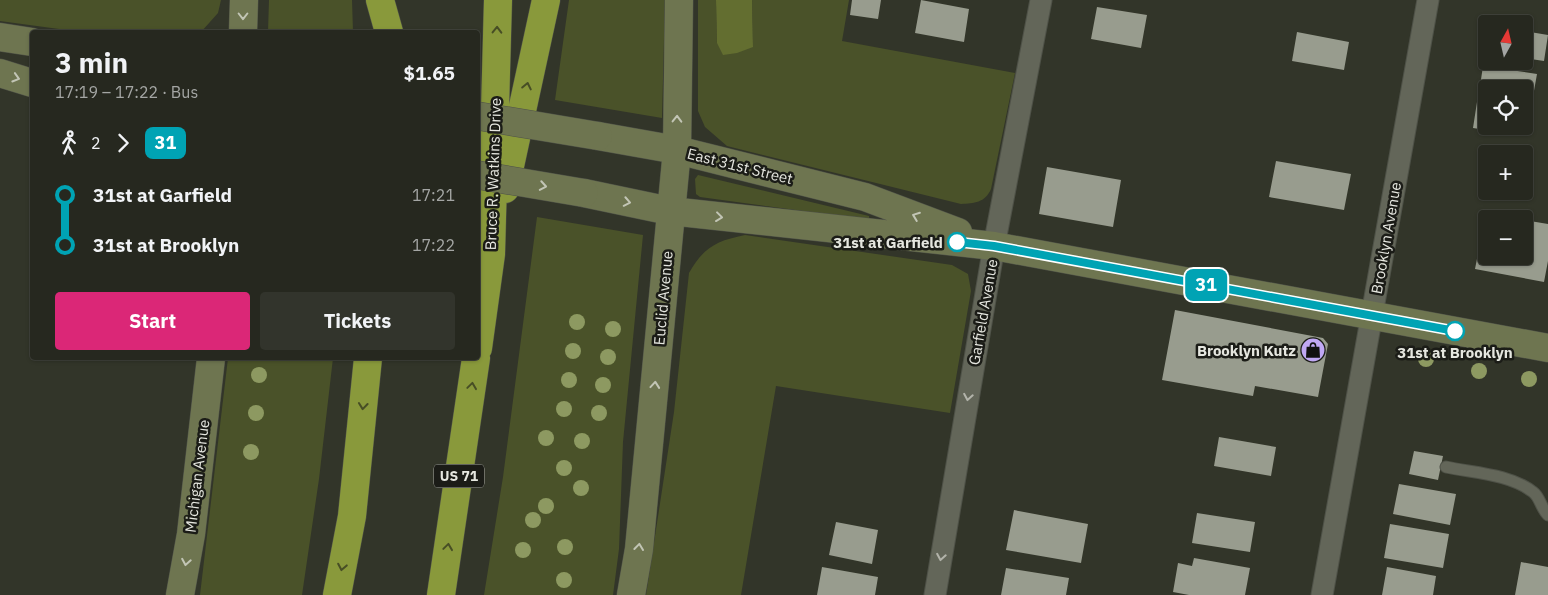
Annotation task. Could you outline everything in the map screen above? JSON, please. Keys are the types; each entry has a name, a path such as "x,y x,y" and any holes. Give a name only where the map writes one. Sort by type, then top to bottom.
{"highway":[{"path":"380,0 388,30"},
{"path":"398,30 400,0"},
{"name":"Bruce R. Watkins Drive","path":"480,334 491,254 498,0"},
{"path":"491,254 546,0"},
{"path":"337,595 352,516 368,360"},
{"name":"US 71","path":"441,595 476,360"}],"main road":[{"path":"243,30 244,0"},
{"name":"Euclid Avenue","path":"631,595 639,549 677,150 679,0"},
{"path":"0,37 30,42"},
{"path":"0,73 30,82"},
{"name":"East 31st Street","path":"480,116 677,150 865,197 994,246"},
{"name":"East 31st Street","path":"480,175 584,193 670,211 994,246 1548,348"},
{"name":"Michigan Avenue","path":"180,595 191,534 211,360"}],"street":[{"name":"Garfield Avenue","path":"935,595 994,246 1041,0"},
{"name":"Brooklyn Avenue","path":"1322,595 1428,0"}],"lane":[{"path":"1446,467 1514,481 1535,493 1543,510 1548,515"}],"green space":[{"path":"0,0 221,0 218,13 203,30 66,30 0,21"},
{"path":"269,0 352,0 353,30 268,30"},
{"path":"569,0 665,0 662,118 555,100"},
{"path":"698,0 716,0 717,43 753,47 752,0 849,0 842,41 1015,73 989,194 982,200 961,204 727,146 705,127 698,111"},
{"path":"716,0 752,0 753,47 737,53 723,55 717,43"},
{"path":"698,175 869,216 869,220 700,197 696,194 695,179"},
{"path":"537,217 643,235 623,442 619,549 613,595 484,595 503,477"},
{"path":"745,235 952,265 968,274 971,291 950,413 776,386 741,595 646,595 674,412 689,273 700,257 712,246"},
{"path":"228,360 333,360 319,479 302,595 200,595"}],"building":[{"path":"852,0 881,0 878,19 850,15"},
{"path":"921,0 969,9 964,42 915,33"},
{"path":"1097,7 1147,15 1141,48 1091,39"},
{"path":"1297,32 1349,42 1344,70 1292,61"},
{"path":"1533,32 1548,35 1544,61 1533,59"},
{"path":"1482,70 1510,70 1537,74 1533,96 1533,80 1481,80"},
{"path":"1477,102 1478,129 1473,128"},
{"path":"1276,161 1351,174 1344,210 1269,197"},
{"path":"1047,167 1121,180 1113,227 1039,214"},
{"path":"1533,222 1548,224 1548,261 1544,282 1475,269 1478,254 1478,265 1533,265"},
{"path":"1175,310 1323,338 1328,344 1318,397 1255,386 1253,396 1162,380"},
{"path":"1219,437 1276,447 1271,476 1214,466"},
{"path":"1414,451 1443,456 1438,480 1409,474"},
{"path":"1399,484 1456,494 1450,525 1393,514"},
{"path":"1014,510 1088,524 1081,563 1006,550"},
{"path":"1197,513 1255,522 1250,552 1192,543"},
{"path":"836,522 878,530 872,564 829,555"},
{"path":"1390,524 1449,534 1443,568 1384,558"},
{"path":"1194,558 1250,568 1245,595 1189,595 1173,592 1178,563 1192,566"},
{"path":"1521,562 1548,567 1548,595 1515,595"},
{"path":"822,567 878,577 875,595 817,595"},
{"path":"1387,567 1436,576 1433,595 1382,595"},
{"path":"1006,568 1069,578 1066,595 1001,595"}],"bus line":[{"name":"31","path":"957,242 994,246 1455,331"}],"place":[{"name":"31st at Garfield","path":"957,242"},
{"name":"31st at Brooklyn","path":"1455,331"},
{"name":"Brooklyn Kutz","path":"1313,350"}]}
